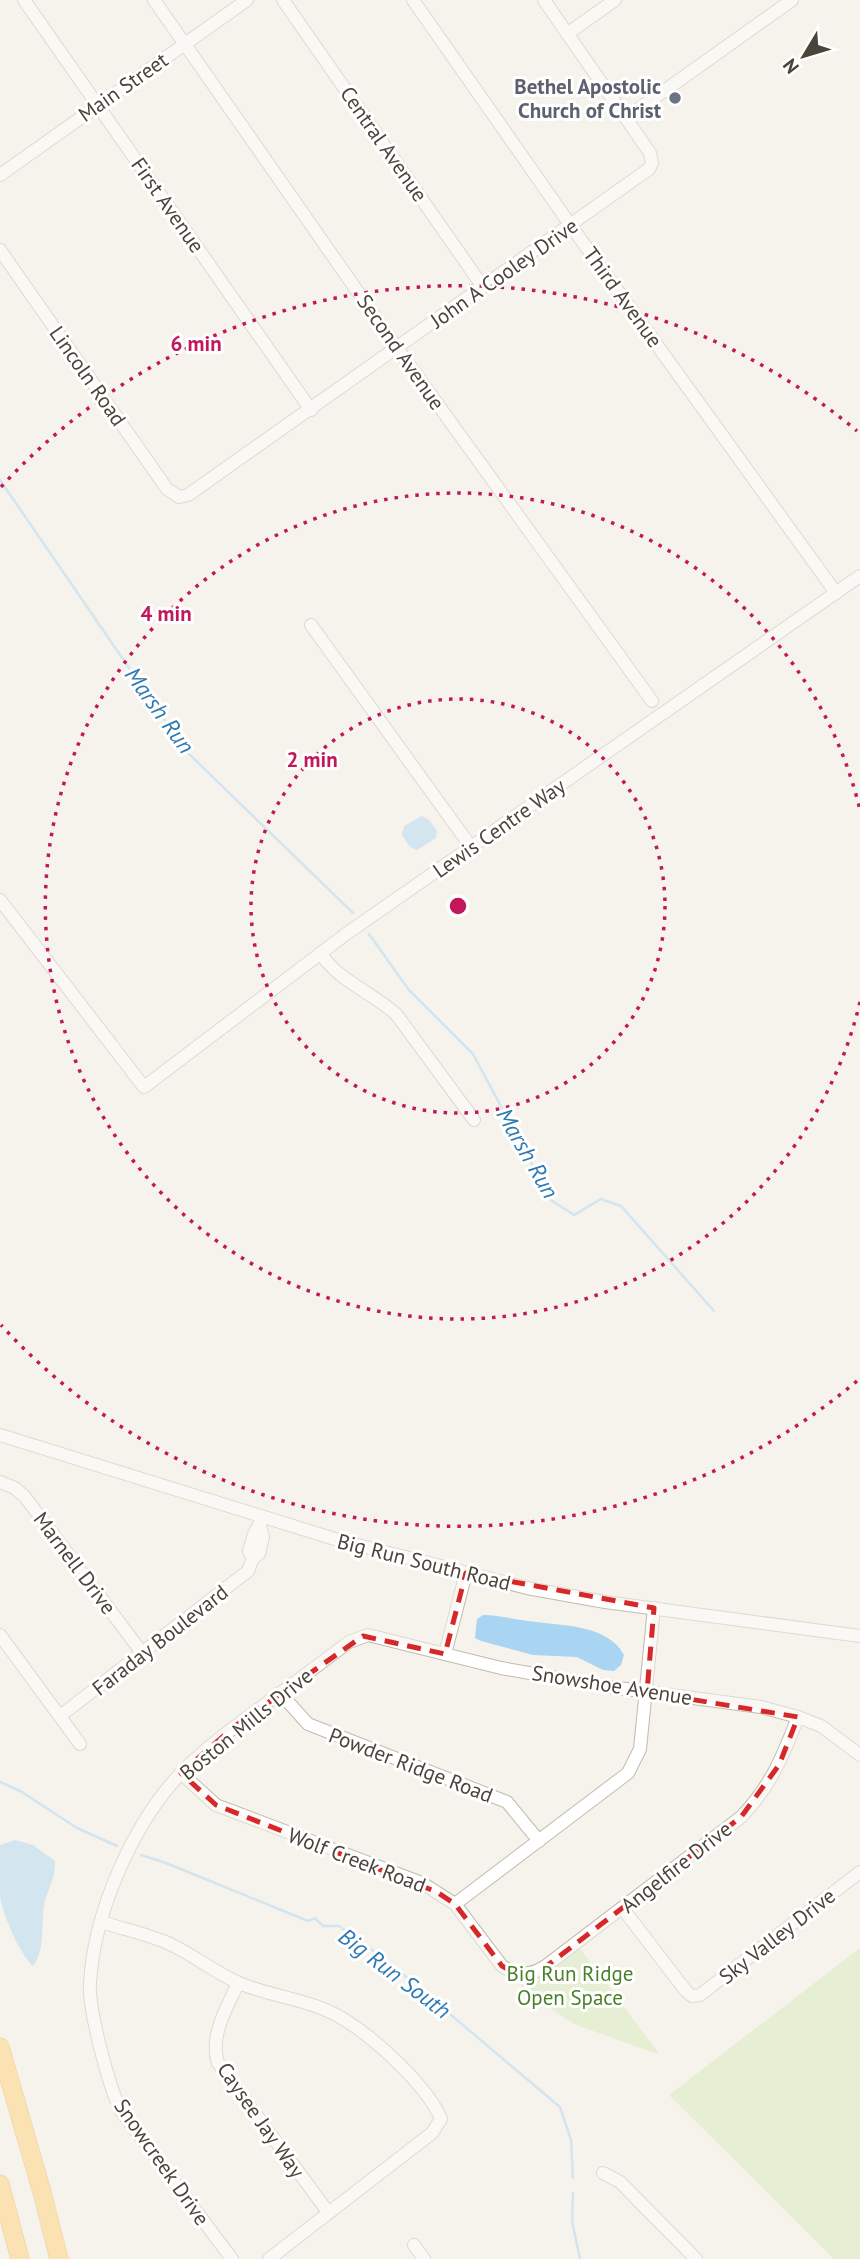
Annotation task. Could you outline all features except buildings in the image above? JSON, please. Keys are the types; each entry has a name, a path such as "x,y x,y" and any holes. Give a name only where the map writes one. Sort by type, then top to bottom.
{"highway":[{"path":"0,2047 59,2259"},
{"path":"0,2183 20,2259"}],"street":[{"name":"First Avenue","path":"24,0 311,410"},
{"name":"Second Avenue","path":"154,0 397,348 652,701"},
{"name":"Main Street","path":"0,175 247,0"},
{"name":"Central Avenue","path":"283,0 484,287"},
{"name":"Third Avenue","path":"413,0 571,226 836,593"},
{"path":"544,0 626,118 792,0"},
{"path":"567,34 615,0"},
{"name":"John A Cooley Drive","path":"179,497 196,490 311,410 649,169 652,163 650,153 626,118"},
{"name":"Lincoln Road","path":"0,250 167,489 179,497"},
{"name":"Lewis Centre Way","path":"0,900 144,1087 320,953 860,576"},
{"path":"311,625 471,847"},
{"path":"320,953 350,983 382,1002 396,1014 474,1120"},
{"name":"Big Run South Road","path":"0,1435 261,1522 527,1588 860,1636"},
{"name":"Marnell Drive","path":"0,1482 15,1488 25,1497 143,1654"},
{"name":"Faraday Boulevard","path":"60,1716 248,1571 253,1558 259,1554 263,1537 261,1522"},
{"path":"445,1654 466,1573"},
{"path":"455,1904 628,1773 640,1749 654,1608"},
{"path":"0,1635 80,1744"},
{"name":"Snowshoe Avenue","path":"355,1639 374,1636 501,1668 761,1707 821,1726 860,1755"},
{"name":"Boston Mills Drive","path":"125,1855 181,1773 235,1726 355,1639"},
{"name":"Powder Ridge Road","path":"280,1693 307,1724 507,1802 539,1841"},
{"name":"Angelfire Drive","path":"513,1972 528,1974 540,1971 741,1817 754,1803 779,1765 798,1717"},
{"name":"Wolf Creek Road","path":"181,1773 216,1805 422,1883 455,1904 502,1966 513,1972"},
{"name":"Snowcreek Drive","path":"125,1855 111,1890 93,1955 90,1986 115,2099 121,2111 232,2259"},
{"name":"Sky Valley Drive","path":"623,1909 676,1980 692,1996 700,1995 860,1872"},
{"path":"102,1922 172,1945 238,1983 326,2010 341,2018 409,2073 428,2096 441,2119 432,2133 269,2259"},
{"name":"Caysee Jay Way","path":"238,1983 216,2036 215,2051 218,2063 328,2212"},
{"path":"603,2173 620,2182 696,2259"},
{"path":"414,2245 424,2259"}],"highlighted area":[{"path":"466,1573 654,1608 647,1692 798,1717 779,1765 741,1817 540,1971 513,1972 502,1966 455,1904 437,1892 216,1805 181,1773 235,1726 363,1636 445,1654"}],"green space":[{"name":"Big Run Ridge Open Space","path":"576,1943 660,2055 574,2024 521,1989 523,1974"},
{"path":"860,1948 860,2259 834,2259 669,2095"}],"water":[{"path":"422,816 429,820 437,831 436,838 417,850 410,847 402,835 404,826"},
{"path":"483,1615 594,1631 616,1645 624,1655 621,1665 614,1671 603,1670 577,1657 533,1655 481,1641 475,1638 477,1619"},
{"path":"15,1840 33,1845 55,1861 53,1879 44,1905 39,1953 33,1966 12,1933 0,1896 0,1845"}],"waterway":[{"name":"Marsh Run","path":"0,480 186,751 353,913"},
{"name":"Marsh Run","path":"369,934 409,990 473,1054 551,1200 574,1215 601,1199 621,1206 714,1311"},
{"name":"Big Run South","path":"0,1782 22,1792 77,1828 117,1846"},
{"name":"Big Run South","path":"141,1855 308,1921 315,1918 323,1926 339,1926 387,1961 560,2107 571,2140 573,2178"},
{"name":"Big Run South","path":"573,2193 572,2221 580,2259"}],"place":[{"name":"Bethel Apostolic Church of Christ","path":"675,98"}]}
